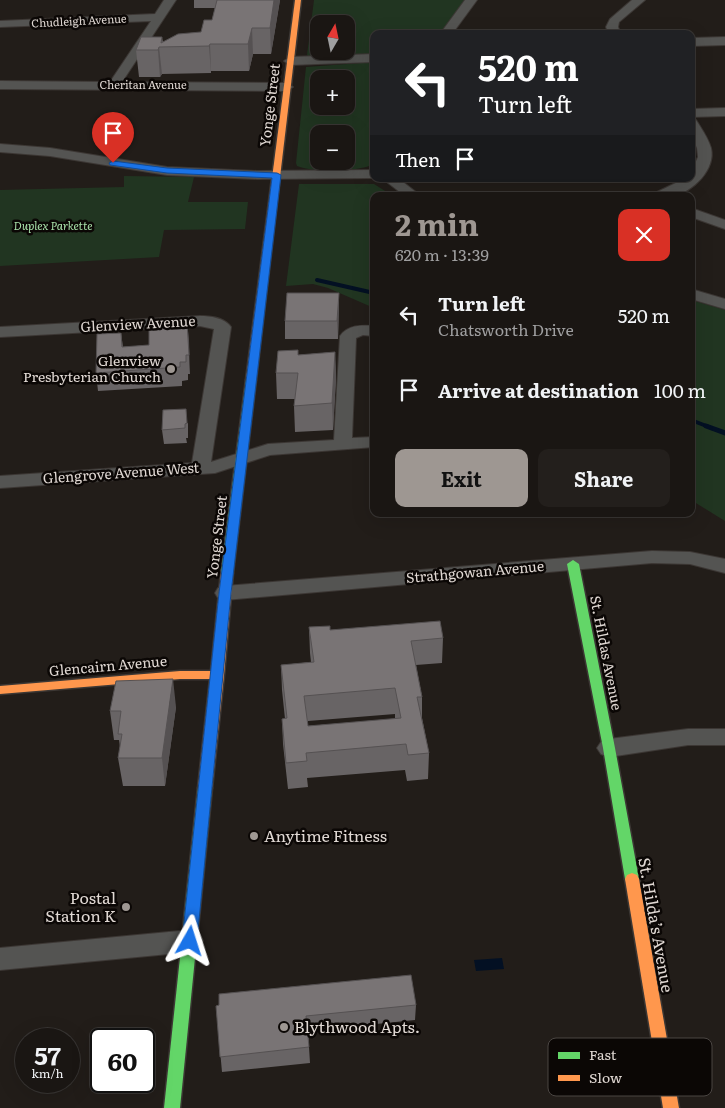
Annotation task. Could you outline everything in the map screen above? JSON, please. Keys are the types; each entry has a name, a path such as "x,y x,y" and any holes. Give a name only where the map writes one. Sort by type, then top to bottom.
{"main road":[{"name":"Yonge Street","path":"172,1108 225,593 298,0"},
{"name":"St. Hildas Avenue","path":"573,564 609,748"},
{"name":"Glencairn Avenue","path":"0,690 180,675 218,675"},
{"name":"St. Hilda’s Avenue","path":"609,748 659,1038"}],"street":[{"path":"114,84 170,0"},
{"path":"448,30 453,22 468,8 471,0"},
{"path":"613,30 612,27 614,21 639,0"},
{"name":"Chudleigh Avenue","path":"0,24 158,17"},
{"path":"695,42 725,41"},
{"path":"290,61 370,58"},
{"name":"Cheritan Avenue","path":"0,86 114,84 287,87"},
{"path":"695,113 725,112"},
{"path":"695,130 702,142 704,157 695,176"},
{"path":"0,148 50,152 148,169 277,175 370,174"},
{"path":"394,182 408,192"},
{"path":"680,192 689,182"},
{"path":"695,214 706,220 725,225"},
{"path":"695,295 725,304"},
{"name":"Glenview Avenue","path":"0,332 210,321 223,327 200,468"},
{"path":"344,444 348,336 360,330 370,331"},
{"name":"Glengrove Avenue West","path":"0,482 215,467 268,450 370,442"},
{"name":"Strathgowan Avenue","path":"225,593 670,557 690,558 725,566"},
{"path":"609,748 688,737 725,737"},
{"path":"0,959 190,941"}],"green space":[{"path":"314,0 464,0 462,6 442,30 370,30 370,55 355,56 355,15 312,15"},
{"path":"310,31 310,57 307,55"},
{"path":"370,62 370,166 355,169 355,125 310,125 310,169 297,166 306,67"},
{"path":"314,170 347,170 336,171"},
{"name":"Duplex Parkette","path":"124,176 194,177 188,202 248,202 245,229 164,230 159,257 0,266 0,190 124,187"},
{"path":"299,184 374,184 387,192 370,192 370,306 328,288 313,284 286,286"},
{"path":"695,301 725,310 725,521 695,502"}],"water":[{"path":"502,958 504,969 476,971 474,960"}],"building":[{"path":"217,0 274,0 270,28 252,28 248,44 210,44 209,46 159,47 158,50 136,50 141,37 162,37 161,43 178,34 201,32 204,20 212,20"},
{"path":"287,293 339,293 337,321 285,321"},
{"path":"187,322 189,355 186,355 186,362 180,362 180,367 96,373 97,334 121,333 122,347 149,345 149,324"},
{"path":"298,350 298,355 335,352 332,403 294,406 298,373 276,373 278,351"},
{"path":"186,409 187,423 185,428 162,430 163,410"},
{"path":"440,621 443,638 411,641 422,697 417,697 429,753 408,755 406,744 306,753 307,761 286,763 282,719 287,718 281,665 314,662 309,627 330,626 330,630","holes":["395,688 401,718 308,726 304,696"]},
{"path":"173,679 162,758 118,758 122,734 118,734 121,711 110,711 116,681"},
{"path":"411,975 416,1005 306,1016 309,1047 220,1057 216,1006 219,1005 219,994"}],"waterway":[{"path":"317,280 370,292"},
{"path":"695,422 709,427"},
{"path":"706,426 725,433"}],"traffic: fast":[{"path":"227,573 251,380"},
{"path":"573,564 609,748 632,879"},
{"path":"172,1108 205,788"}],"traffic: slow":[{"path":"251,380 298,0"},
{"path":"205,788 227,573"},
{"path":"0,690 180,675 218,675"},
{"path":"632,879 659,1038"},
{"path":"669,1096 671,1108"}],"place":[{"name":"Glenview Presbyterian Church","path":"171,369"},
{"name":"Anytime Fitness","path":"254,836"},
{"name":"Postal Station K","path":"126,907"},
{"name":"Blythwood Apts.","path":"284,1027"}],"route":[{"path":"113,163 167,171 277,175 261,286 225,593 190,941"}]}
